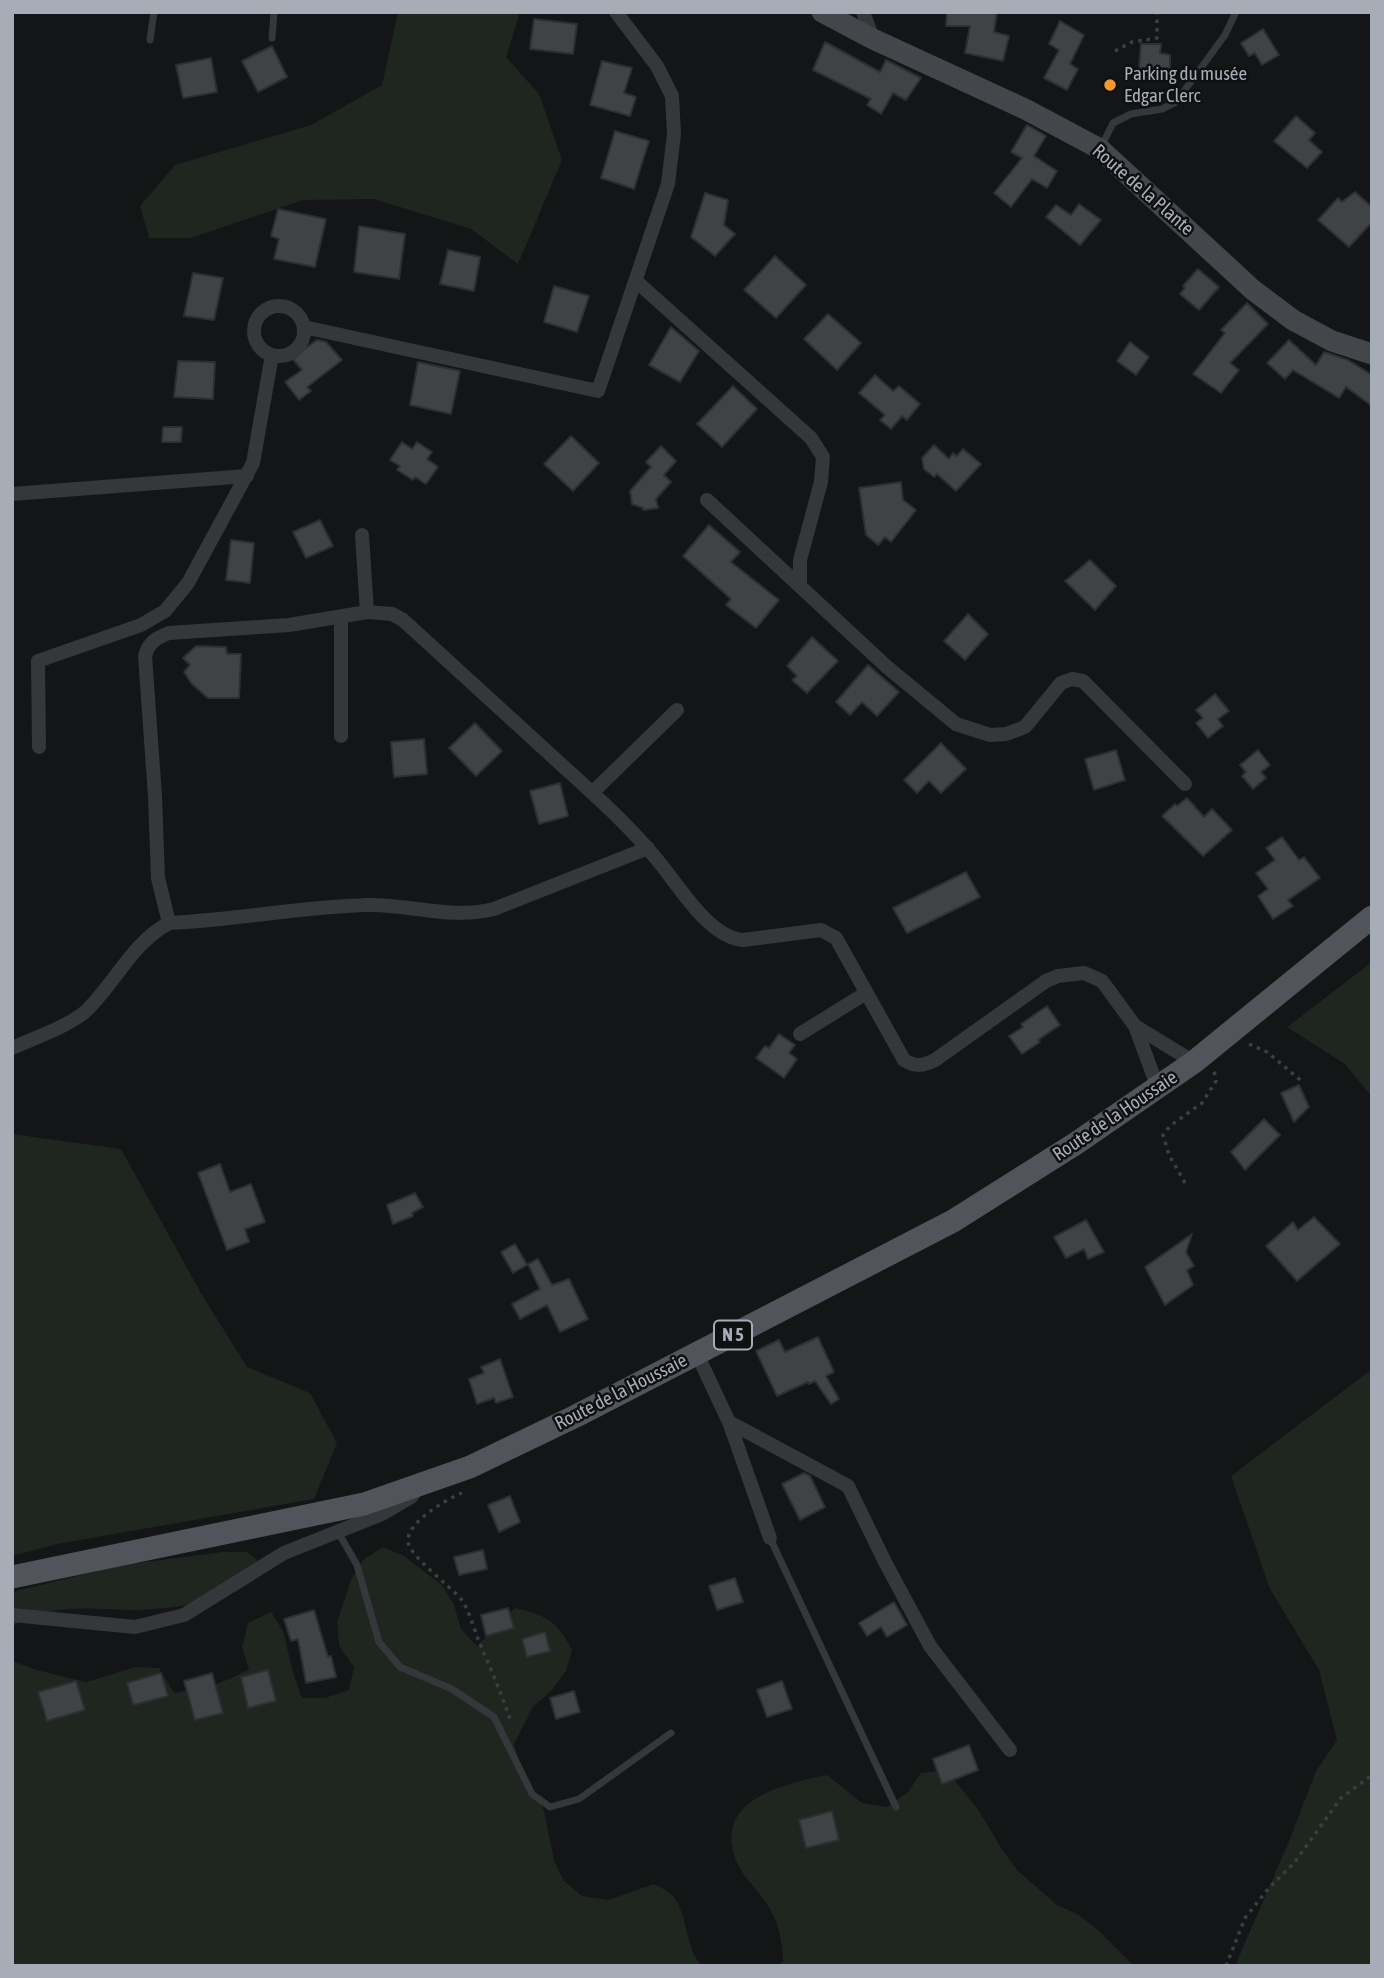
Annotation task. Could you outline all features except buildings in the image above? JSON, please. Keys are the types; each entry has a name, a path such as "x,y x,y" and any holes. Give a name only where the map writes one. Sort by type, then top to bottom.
{"main road":[{"name":"Route de la Plante","path":"822,12 1025,109 1100,149 1253,290 1293,320 1332,341 1372,354"},
{"name":"Route de la Houssaie","path":"12,1577 364,1504 470,1467 576,1416 953,1221 1158,1088 1372,917"}],"street":[{"path":"304,327 598,391 668,184 674,134 672,96 657,66 616,12"},
{"path":"863,12 873,38"},
{"path":"636,281 811,438 823,457 821,481 800,560 800,584"},
{"path":"272,306 289,308 296,312 304,327 301,343 288,354 272,355 259,346 253,331 255,323 265,310 272,306"},
{"path":"39,747 38,661 141,625 165,611 188,583 253,463 272,355"},
{"path":"12,494 247,476"},
{"path":"707,500 887,667 956,724 990,734 1006,734 1025,727 1061,683 1072,678 1083,681 1185,784"},
{"path":"362,535 367,612"},
{"path":"169,923 158,878 145,656 149,644 169,633 289,625 367,612 392,614 402,620 593,793 648,848 698,911 724,936 743,940 810,930 821,929 828,932 836,939 904,1060 914,1066 925,1065 1046,981 1070,974 1084,974 1102,981 1135,1026 1158,1088"},
{"path":"341,618 341,736"},
{"path":"593,793 677,710"},
{"path":"12,1048 84,1012 139,945 153,932 169,923 369,905 461,914 477,913 494,909 648,848"},
{"path":"800,1034 866,993"},
{"path":"1135,1026 1200,1057"},
{"path":"696,1354 729,1422 770,1538"},
{"path":"729,1422 848,1486 930,1646 1010,1751"},
{"path":"12,1615 135,1627 184,1615 284,1553 382,1514 411,1497 417,1486"}],"lane":[{"path":"150,40 154,12"},
{"path":"272,37 274,12"},
{"path":"1100,149 1113,123 1130,114 1162,109 1175,102 1225,35 1236,12"},
{"path":"338,1532 357,1565 379,1642 400,1667 452,1689 494,1717 532,1794 550,1807 579,1799 671,1733"},
{"path":"770,1538 895,1807"}],"path":[{"path":"1115,51 1132,41 1157,38 1157,12"},
{"path":"1228,1034 1267,1052 1304,1083"},
{"path":"1185,1183 1169,1155 1163,1135 1170,1126 1202,1103 1216,1081 1200,1057"},
{"path":"466,1491 446,1500 413,1527 407,1537 408,1546 412,1554 438,1574 464,1602 513,1729 514,1739 510,1750"},
{"path":"1226,1966 1245,1918 1268,1889 1294,1863 1341,1798 1372,1775"}],"shaded area":[{"path":"398,12 520,12 506,57 539,94 562,160 518,264 471,229 374,199 303,200 191,238 149,238 140,206 175,165 311,125 382,85"},
{"path":"1372,962 1372,1097 1345,1064 1287,1027"},
{"path":"12,1134 121,1149 202,1295 247,1367 310,1393 337,1443 314,1499 57,1544 12,1556"},
{"path":"1372,1369 1372,1966 1235,1966 1316,1771 1337,1740 1319,1670 1270,1589 1231,1476"},
{"path":"383,1547 404,1556 442,1585 454,1605 461,1629 477,1646 515,1608 543,1617 561,1632 572,1650 566,1671 552,1690 533,1707 514,1744 521,1767 544,1811 554,1860 564,1881 582,1896 608,1900 654,1884 669,1892 678,1904 692,1950 702,1966 12,1966 12,1661 86,1682 136,1667 159,1668 174,1693 185,1691 222,1682 249,1669 242,1647 248,1623 271,1612 283,1631 302,1698 325,1698 349,1690 354,1667 339,1646 337,1623 351,1580 363,1560"},
{"path":"223,1552 247,1552 266,1568 238,1590 208,1601 158,1609 69,1609 39,1614 12,1627 12,1592 122,1565"},
{"path":"946,1770 977,1808 1018,1871 1057,1905 1079,1915 1097,1929 1134,1966 778,1966 783,1961 775,1918 736,1860 732,1839 734,1822 743,1809 773,1790 827,1775 862,1803 887,1807 908,1792 921,1773"}],"place":[{"name":"Parking du musée Edgar Clerc","path":"1110,85"}]}
